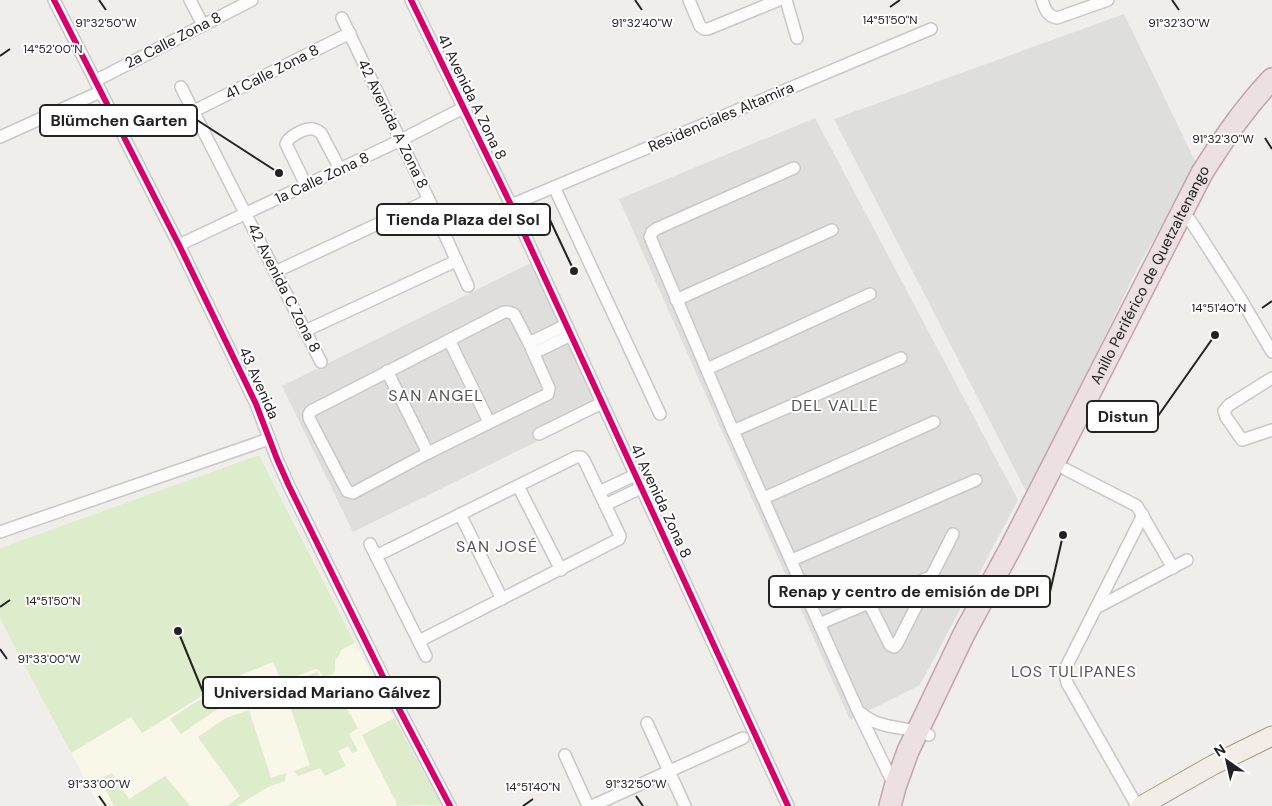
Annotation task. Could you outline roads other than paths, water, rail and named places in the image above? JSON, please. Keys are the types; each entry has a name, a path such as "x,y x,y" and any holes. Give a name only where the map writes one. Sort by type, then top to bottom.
{"highway":[{"name":"Anillo Periférico de Quetzaltenango","path":"924,732 964,634 1010,549 1202,173 1232,126 1250,102 1272,79"},
{"name":"Anillo Periférico de Quetzaltenango","path":"895,800 908,751 924,732 1065,469 1211,180 1234,143 1272,94"}],"main road":[{"path":"1141,806 1213,765 1272,736"},
{"path":"1161,806 1272,746"}],"street":[{"name":"43 Avenida","path":"54,0 256,404 289,486 398,707 450,806"},
{"path":"190,0 203,25"},
{"name":"2a Calle Zona 8","path":"94,81 252,0"},
{"name":"41 Avenida A Zona 8","path":"411,0 511,205"},
{"path":"689,0 700,26 704,29 779,0"},
{"path":"786,0 797,38"},
{"path":"1042,0 1046,11 1051,16 1057,18 1108,0"},
{"name":"42 Avenida A Zona 8","path":"342,18 468,286"},
{"name":"Residenciales Altamira","path":"511,205 931,29"},
{"name":"41 Calle Zona 8","path":"194,111 350,33"},
{"name":"42 Avenida C Zona 8","path":"181,87 322,362"},
{"path":"0,137 100,92"},
{"name":"1a Calle Zona 8","path":"178,245 306,186 464,108"},
{"path":"306,186 286,144 289,138 308,129 321,133 340,169"},
{"path":"794,168 656,229 652,232 652,241 733,431 858,710 895,800"},
{"path":"554,186 660,414"},
{"path":"275,272 429,200"},
{"name":"41 Avenida Zona 8","path":"511,205 788,806"},
{"path":"1190,220 1239,296 1272,352"},
{"path":"676,300 832,230"},
{"path":"305,331 456,261"},
{"path":"707,368 870,294"},
{"path":"504,312 514,314 532,348 549,388 548,394 350,493 309,418 309,414 312,411 504,312"},
{"path":"532,348 568,330"},
{"path":"448,340 489,422"},
{"path":"733,431 901,358"},
{"path":"387,371 428,453"},
{"path":"1272,378 1224,410 1226,417 1242,440 1272,430"},
{"path":"539,434 602,403"},
{"path":"764,498 934,422"},
{"path":"0,532 269,439"},
{"path":"376,556 576,457 584,460 620,536 619,539 561,570 419,640"},
{"path":"1065,469 1137,506 1173,568"},
{"path":"599,492 635,475"},
{"path":"792,560 976,480"},
{"path":"518,486 561,570"},
{"path":"605,505 641,488"},
{"path":"460,514 502,599"},
{"path":"1136,806 1067,683 1065,674 1067,665 1143,515"},
{"path":"869,603 890,645 894,646 897,644 953,534"},
{"path":"370,544 426,656"},
{"path":"1096,608 1187,560"},
{"path":"819,624 930,577"},
{"path":"858,710 871,721 924,732"},
{"path":"647,723 685,806"},
{"path":"592,806 607,803 669,771 743,738"},
{"path":"565,755 588,806"}],"place":[{"name":"Blümchen Garten","path":"279,173"},
{"name":"Tienda Plaza del Sol","path":"574,271"},
{"name":"Distun","path":"1215,335"},
{"name":"Renap y centro de emisión de DPI","path":"1063,535"},
{"name":"Universidad Mariano Gálvez","path":"178,631"}],"district":[{"name":"SAN ANGEL","path":"436,395"},
{"name":"DEL VALLE","path":"835,405"},
{"name":"SAN JOSÉ","path":"497,546"},
{"name":"LOS TULIPANES","path":"1074,671"}]}
